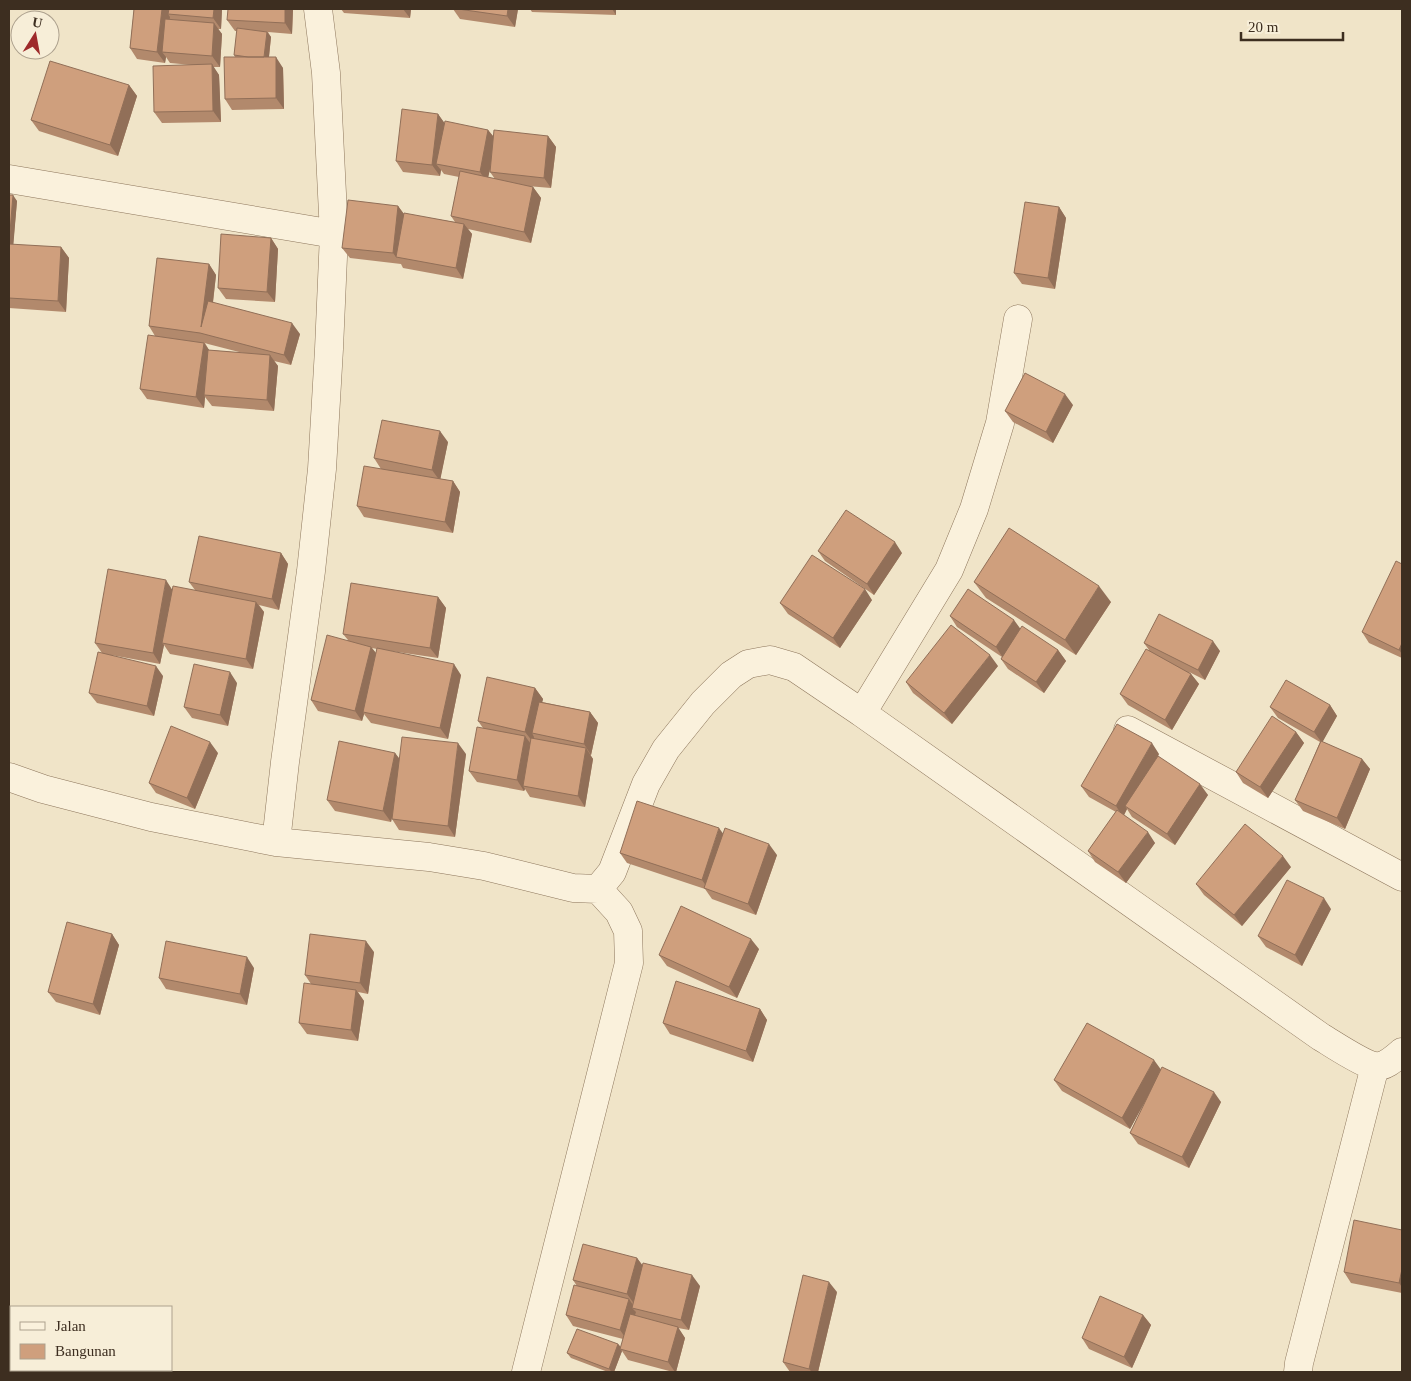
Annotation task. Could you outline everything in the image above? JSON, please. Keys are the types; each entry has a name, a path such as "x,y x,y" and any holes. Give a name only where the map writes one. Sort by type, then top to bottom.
{"street":[{"path":"276,842 322,469 329,349 334,234 326,73 318,9"},
{"path":"9,179 334,234"},
{"path":"862,713 949,570 974,509 1000,423 1018,319"},
{"path":"9,777 43,789 151,817 276,842 429,857 484,866 574,888 598,888 612,872 646,784 666,748 703,703 731,675 748,664 770,660 794,667 862,713 1321,1037 1362,1061 1375,1066 1391,1062 1402,1052"},
{"path":"1128,730 1402,877"},
{"path":"526,1372 629,963 628,931 619,912 598,888"},
{"path":"1298,1372 1375,1066"}],"building":[{"path":"134,9 162,9 157,52 130,48"},
{"path":"169,9 214,9 213,18 168,14"},
{"path":"228,9 285,9 285,23 227,20"},
{"path":"458,9 508,9 507,16"},
{"path":"165,19 214,23 212,56 162,52"},
{"path":"237,28 267,32 264,57 234,55"},
{"path":"224,57 276,57 276,98 225,99"},
{"path":"50,61 129,85 110,145 31,120"},
{"path":"212,64 213,111 154,112 153,66"},
{"path":"402,109 438,114 432,165 396,161"},
{"path":"445,121 488,130 480,172 436,164"},
{"path":"494,130 548,136 544,178 490,172"},
{"path":"460,171 533,187 524,232 451,216"},
{"path":"9,195 13,195 9,244"},
{"path":"348,200 398,206 393,253 342,248"},
{"path":"1025,202 1059,207 1048,278 1014,273"},
{"path":"404,213 464,224 456,268 396,257"},
{"path":"221,234 271,238 267,292 218,288"},
{"path":"9,244 61,247 58,301 9,298"},
{"path":"157,258 209,264 201,327 208,301 292,323 284,355 200,333 149,326"},
{"path":"148,335 204,343 196,397 140,389"},
{"path":"208,350 270,355 267,400 204,395"},
{"path":"1025,373 1065,394 1046,432 1005,411"},
{"path":"382,420 440,431 432,470 374,458"},
{"path":"364,466 453,481 445,522 357,506"},
{"path":"846,510 895,542 867,584 818,551"},
{"path":"1009,528 1099,586 1065,640 974,582"},
{"path":"199,536 281,553 272,599 189,582"},
{"path":"812,555 865,589 833,638 780,603"},
{"path":"1396,561 1402,564 1402,643 1399,650 1362,632"},
{"path":"108,569 166,580 153,653 95,643"},
{"path":"351,583 438,597 430,648 343,634"},
{"path":"173,586 256,602 246,659 162,643"},
{"path":"968,589 1014,620 996,647 950,616"},
{"path":"1159,614 1213,641 1198,670 1144,643"},
{"path":"951,625 990,655 944,713 906,682"},
{"path":"1022,626 1058,650 1036,682 1001,659"},
{"path":"327,635 371,647 355,711 311,700"},
{"path":"377,648 454,664 440,728 363,712"},
{"path":"1146,649 1191,674 1165,720 1120,694"},
{"path":"98,652 156,666 147,706 89,693"},
{"path":"194,664 230,672 220,715 184,707"},
{"path":"487,677 535,688 525,732 478,721"},
{"path":"1286,680 1330,705 1314,732 1270,707"},
{"path":"539,702 590,712 584,744 532,733"},
{"path":"1272,716 1296,732 1260,787 1236,772"},
{"path":"1117,724 1152,743 1116,806 1081,786"},
{"path":"171,726 210,742 187,798 149,783"},
{"path":"477,727 525,736 517,780 469,771"},
{"path":"402,737 458,743 448,826 392,819"},
{"path":"531,738 586,748 578,796 523,786"},
{"path":"339,741 395,753 383,811 327,800"},
{"path":"1321,741 1362,759 1337,818 1295,800"},
{"path":"1158,756 1200,784 1167,834 1125,806"},
{"path":"637,801 719,828 702,880 620,853"},
{"path":"1117,810 1148,832 1118,872 1088,851"},
{"path":"1245,824 1283,856 1234,915 1196,884"},
{"path":"725,828 769,844 748,904 704,888"},
{"path":"1287,880 1324,898 1295,955 1258,936"},
{"path":"681,906 751,939 729,987 659,955"},
{"path":"67,922 112,934 93,1004 48,992"},
{"path":"310,934 366,941 360,983 305,975"},
{"path":"166,941 247,957 240,994 159,978"},
{"path":"676,981 760,1009 746,1051 663,1023"},
{"path":"304,983 356,990 351,1030 299,1023"},
{"path":"1087,1023 1154,1060 1122,1118 1054,1080"},
{"path":"1162,1067 1214,1092 1182,1157 1130,1133"},
{"path":"1354,1220 1402,1230 1402,1269 1399,1283 1344,1272"},
{"path":"583,1244 637,1258 627,1294 573,1280"},
{"path":"643,1263 692,1275 681,1320 632,1308"},
{"path":"803,1275 829,1282 809,1369 783,1362"},
{"path":"574,1285 629,1299 620,1330 566,1315"},
{"path":"1100,1296 1143,1315 1124,1357 1082,1338"},
{"path":"630,1314 678,1327 668,1362 620,1349"},
{"path":"577,1329 618,1344 609,1369 567,1353"}]}
